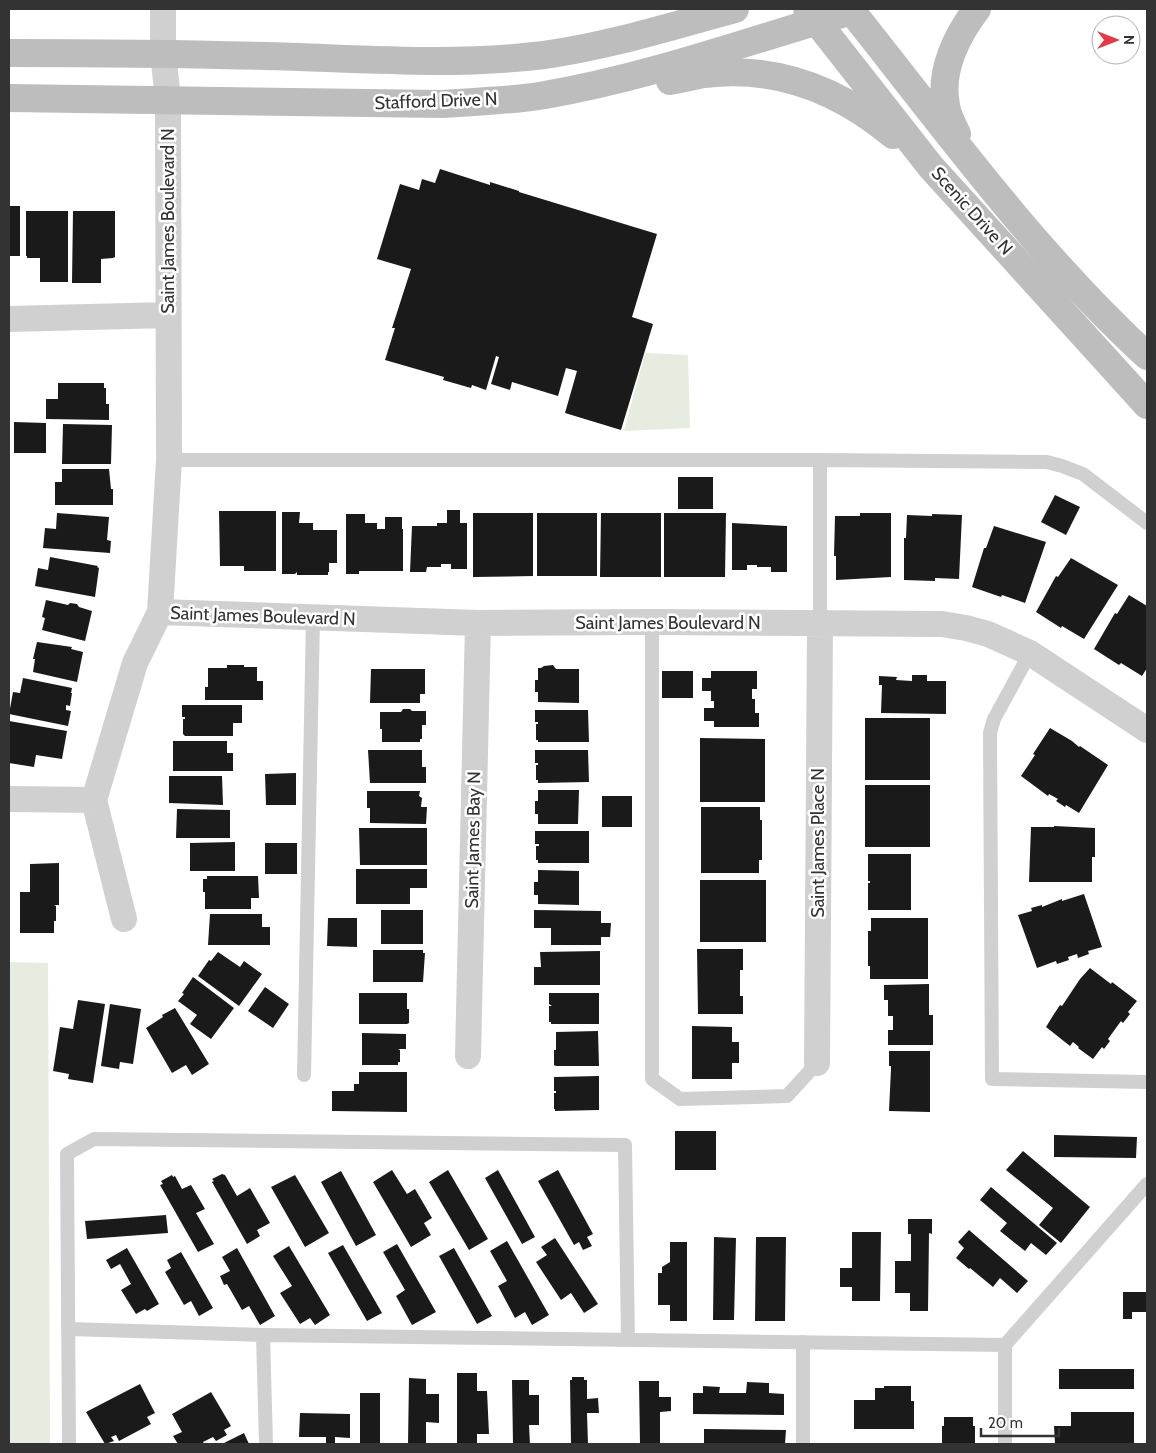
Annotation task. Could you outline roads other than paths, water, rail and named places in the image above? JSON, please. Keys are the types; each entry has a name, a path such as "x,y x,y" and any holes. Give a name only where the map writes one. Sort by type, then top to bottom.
{"main road":[{"path":"618,41 666,9"},
{"path":"9,53 163,53 402,60 492,59 545,55 618,41 735,9"},
{"path":"967,158 946,105 946,70 960,34 977,9"},
{"name":"Scenic Drive N","path":"851,10 1022,225 1066,275 1147,356"},
{"name":"Stafford Drive N","path":"9,98 443,104 544,95 614,81 812,15 851,10"},
{"name":"Scenic Drive N","path":"812,15 931,167 1147,404"},
{"path":"614,81 658,84 705,74 748,73 801,82 852,105 871,117 931,167"}],"street":[{"name":"Saint James Boulevard N","path":"94,800 135,663 160,612 169,460 168,99 163,53 163,9"},
{"path":"9,319 168,315"},
{"name":"Saint James Boulevard N","path":"160,612 478,624 652,622 942,624 988,634 1030,653 1147,730"},
{"name":"Saint James Place N","path":"817,1063 820,623"},
{"name":"Saint James Bay N","path":"468,1056 478,624"},
{"path":"9,799 94,800 124,919"}],"lane":[{"path":"169,460 1047,462 1083,474 1147,523"},
{"path":"820,460 820,623"},
{"path":"304,1075 313,618"},
{"path":"652,622 652,1079 680,1099 787,1096 817,1063"},
{"path":"1030,653 994,719 990,733 992,1079 1147,1082"},
{"path":"69,1444 67,1154 94,1139 625,1145 628,1340"},
{"path":"1004,1444 1005,1345 1147,1184"},
{"path":"69,1329 263,1336 1005,1345"},
{"path":"263,1336 266,1444"},
{"path":"803,1342 803,1444"}]}
